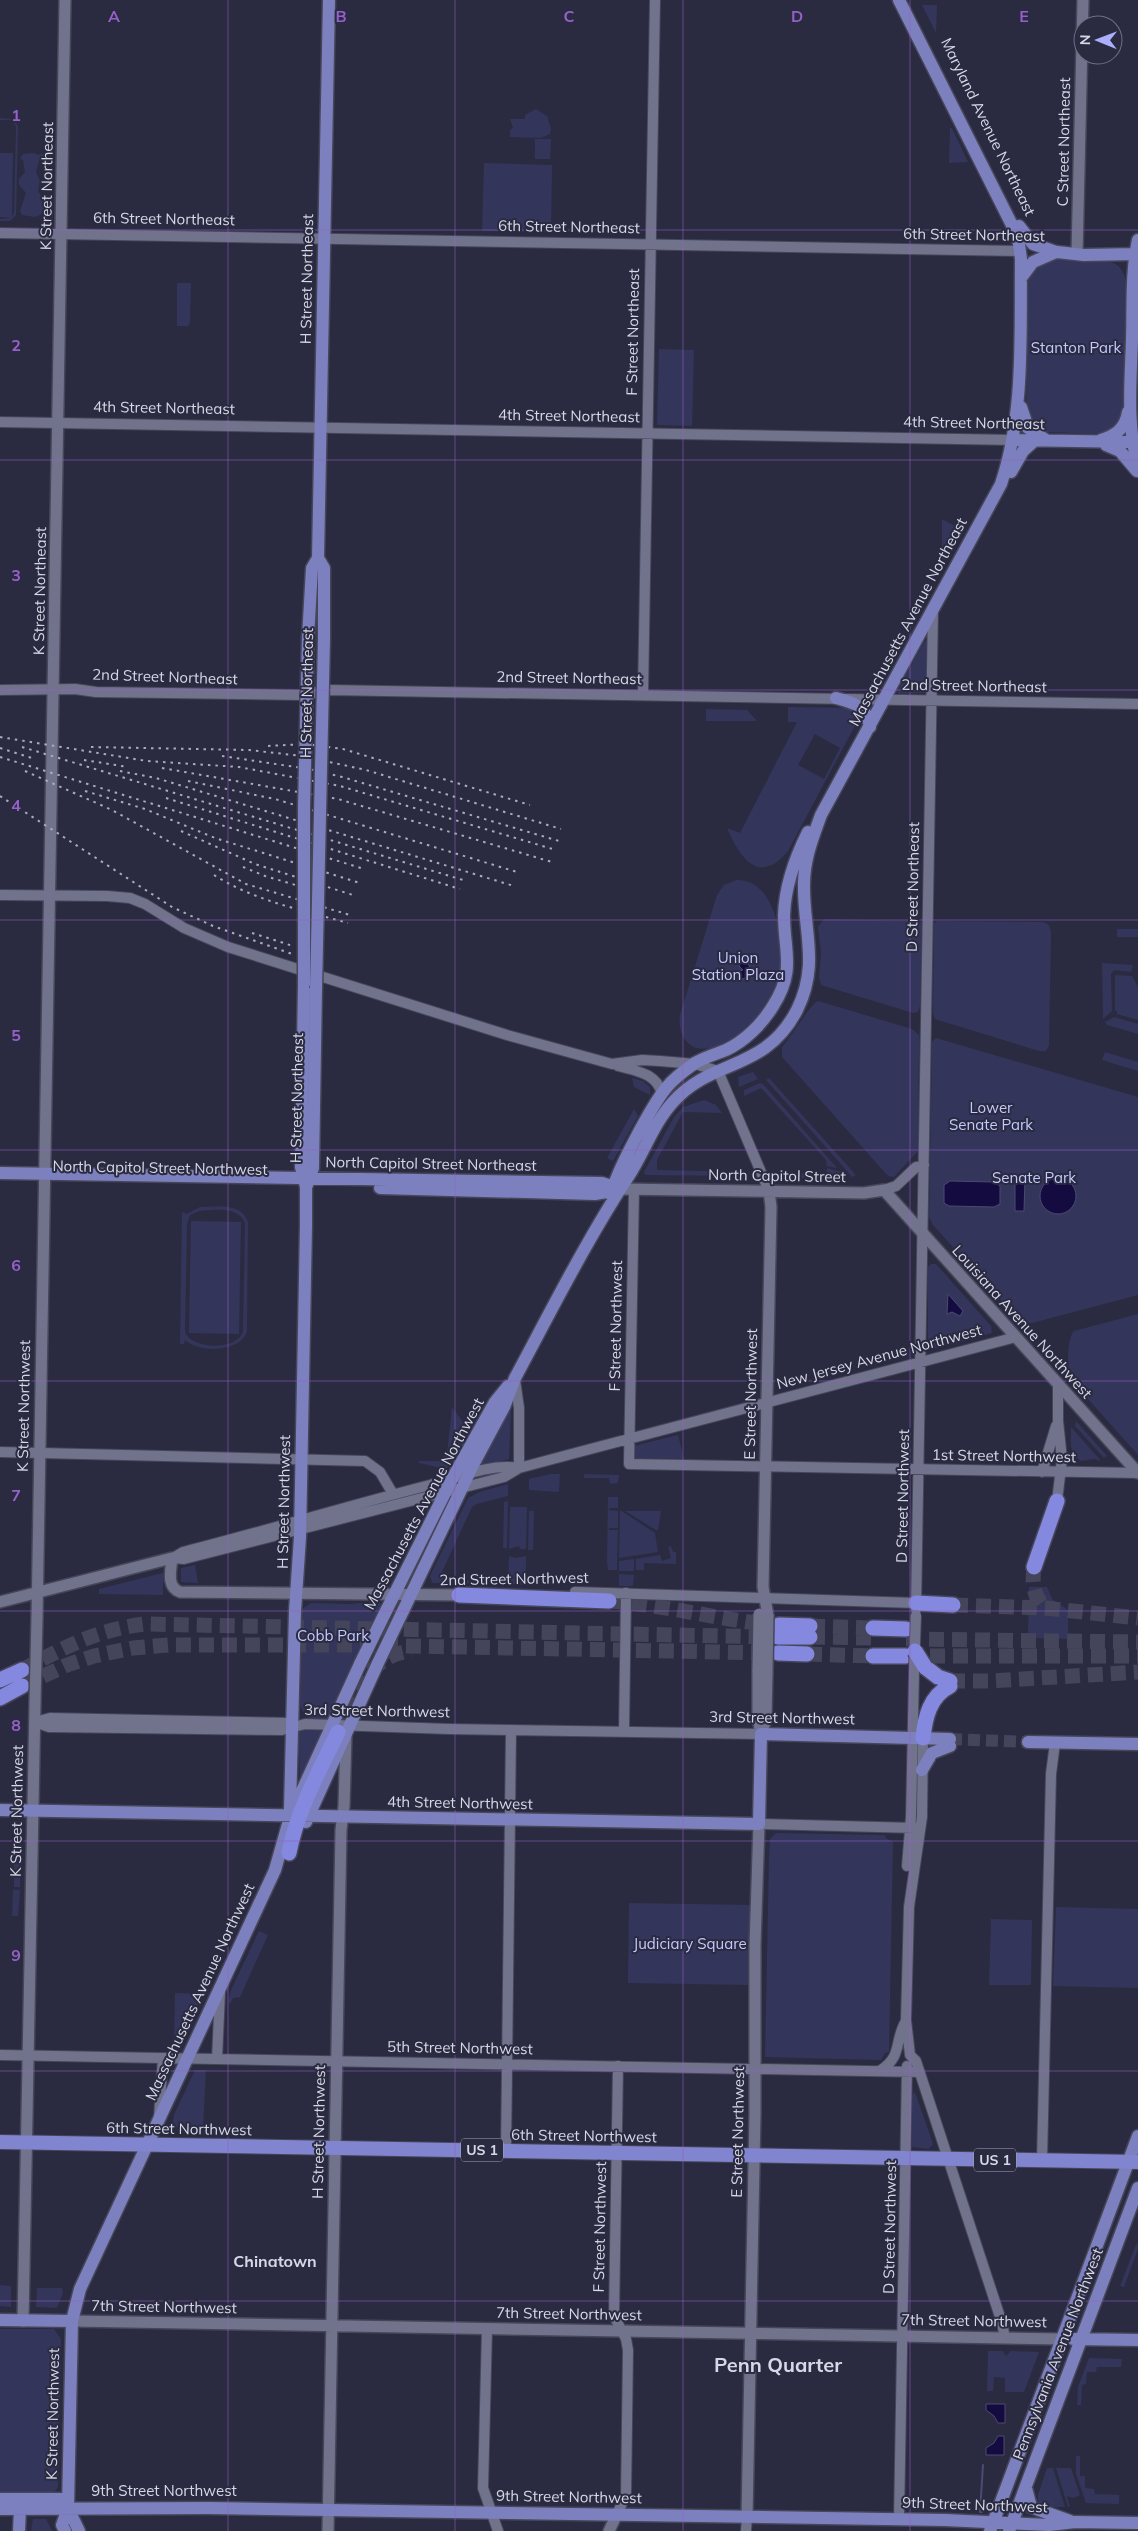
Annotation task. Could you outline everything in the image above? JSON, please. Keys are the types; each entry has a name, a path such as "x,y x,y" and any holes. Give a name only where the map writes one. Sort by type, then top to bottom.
{"highway":[{"path":"1034,1567 1057,1501"},
{"path":"459,1595 530,1600 610,1601"},
{"path":"916,1609 953,1605"},
{"path":"771,1623 810,1632"},
{"path":"873,1633 908,1644 920,1670 950,1683 941,1691 930,1706 918,1738"},
{"path":"873,1656 908,1644"},
{"path":"778,1653 808,1654"},
{"path":"0,1680 22,1670"},
{"path":"0,1698 22,1686"},
{"path":"289,1852 299,1817 341,1729"},
{"name":"6th Street Northwest","path":"0,2142 1133,2162"}],"main road":[{"name":"K Street Northeast","path":"45,1178 65,0"},
{"name":"H Street Northeast","path":"306,1181 312,1168 310,986 304,807 311,576 312,568 318,558 329,0"},
{"name":"Maryland Avenue Northeast","path":"899,0 1016,234 1020,251"},
{"name":"Maryland Avenue Northeast","path":"906,0 1021,231 1033,244 1056,252"},
{"name":"C Street Northeast","path":"1077,254 1082,0"},
{"path":"1133,293 1127,270 1128,255 1138,228"},
{"path":"1138,240 1128,255 1133,293 1131,397 1138,464"},
{"name":"6th Street Northeast","path":"1020,251 1128,255"},
{"path":"1014,440 1018,394 1020,251"},
{"path":"1021,278 1033,262 1056,252"},
{"path":"1018,394 1026,426 1048,441"},
{"path":"1096,442 1114,435 1122,428 1126,420 1131,397"},
{"name":"4th Street Northeast","path":"1014,440 1135,442"},
{"name":"Massachusetts Avenue Northeast","path":"718,1071 743,1062 767,1048 796,1012 806,989 810,971 810,943 805,909 805,864 822,815 1001,484 1014,440"},
{"path":"1001,484 1013,470 1023,451 1034,441"},
{"path":"1096,442 1120,450 1138,472"},
{"name":"H Street Northeast","path":"310,986 324,639 324,568 318,558"},
{"path":"836,698 859,705 866,714 870,727"},
{"name":"Massachusetts Avenue Northeast","path":"734,1046 762,1021 782,989 788,956 785,923 786,894 793,866 809,831 822,815"},
{"path":"615,1189 671,1104 688,1087 718,1071 734,1046"},
{"path":"615,1189 617,1176 662,1094 673,1080 695,1064 734,1046"},
{"path":"0,1173 45,1178"},
{"name":"North Capitol Street Northwest","path":"0,1181 45,1178 246,1182 306,1181"},
{"name":"K Street Northwest","path":"23,2321 45,1178"},
{"name":"North Capitol Street Northeast","path":"306,1181 500,1187 602,1183 615,1189"},
{"name":"H Street Northwest","path":"299,1817 293,1725 295,1611 302,1459 306,1181"},
{"name":"North Capitol Street","path":"615,1189 864,1193 884,1190"},
{"name":"Massachusetts Avenue Northwest","path":"341,1729 360,1664 393,1594 445,1492 468,1475 504,1407 515,1378 609,1205 615,1189"},
{"name":"Louisiana Avenue Northwest","path":"884,1190 1138,1473"},
{"name":"E Street Northwest","path":"747,2516 754,2155 754,1996 762,1734 758,1718 771,1623 764,1599 771,1207 769,1191"},
{"name":"Massachusetts Avenue Northwest","path":"341,1729 378,1663 403,1611 457,1483 495,1402 515,1378"},
{"name":"New Jersey Avenue Northwest","path":"0,1602 172,1558"},
{"name":"2nd Street Northwest","path":"172,1558 171,1584 178,1591 459,1595"},
{"name":"H Street Northwest","path":"328,2531 342,1818 341,1729"},
{"name":"3rd Street Northwest","path":"762,1734 918,1738 950,1743 932,1753 922,1770"},
{"path":"1028,1742 1138,1744"},
{"name":"4th Street Northwest","path":"0,1810 342,1818 759,1824"},
{"name":"Massachusetts Avenue Northwest","path":"72,2321 84,2280 299,1817"},
{"name":"Massachusetts Avenue Northwest","path":"275,1870 289,1852"},
{"name":"Pennsylvania Avenue Northwest","path":"992,2526 1062,2339 1133,2162 1138,2136"},
{"name":"Pennsylvania Avenue Northwest","path":"1011,2527 1138,2188"},
{"name":"7th Street Northwest","path":"0,2320 1138,2340"},
{"name":"K Street Northwest","path":"65,2531 62,2525 68,2504 72,2321"},
{"path":"1026,2488 1031,2507 1075,2522"},
{"name":"9th Street Northwest","path":"0,2499 68,2504 328,2510 899,2519 1011,2527 1075,2522 1138,2523"},
{"path":"68,2504 79,2531"},
{"name":"9th Street Northwest","path":"0,2509 68,2504"},
{"path":"19,2531 20,2509"},
{"name":"F Street Northwest","path":"609,2531 617,2514"}],"street":[{"name":"F Street Northeast","path":"643,694 655,0"},
{"name":"6th Street Northeast","path":"0,233 1020,251"},
{"name":"4th Street Northeast","path":"0,422 1014,440"},
{"name":"D Street Northeast","path":"924,1165 933,610"},
{"name":"2nd Street Northeast","path":"0,690 54,689 96,692 300,695 329,690 1138,704"},
{"path":"0,895 107,896 137,900 178,925 228,947 459,1019 612,1064 652,1078 659,1084 662,1094"},
{"path":"612,1064 642,1060 695,1064 718,1071 769,1191"},
{"name":"North Capitol Street","path":"884,1190 896,1186 916,1166 924,1165"},
{"name":"D Street Northwest","path":"908,1644 916,1609 924,1165"},
{"name":"F Street Northwest","path":"629,1464 634,1189"},
{"name":"New Jersey Avenue Northwest","path":"172,1558 184,1559 300,1525 393,1494 504,1477 519,1468 1016,1336"},
{"path":"515,1378 519,1408 519,1468"},
{"path":"1057,1501 1062,1444 1058,1421 1058,1385"},
{"path":"1042,1472 1053,1444 1058,1421"},
{"path":"0,1452 365,1461 380,1472 393,1494"},
{"name":"1st Street Northwest","path":"629,1464 1138,1473"},
{"name":"New Jersey Avenue Northwest","path":"468,1475 505,1467 519,1468"},
{"name":"New Jersey Avenue Northwest","path":"300,1525 445,1492"},
{"name":"2nd Street Northwest","path":"459,1595 494,1591 626,1593 764,1599 916,1609"},
{"path":"624,1731 626,1593"},
{"path":"915,1828 920,1670"},
{"name":"3rd Street Northwest","path":"35,1722 50,1718 304,1724 341,1729 762,1734"},
{"path":"506,2151 511,1730"},
{"path":"918,1738 922,1770 915,1828 906,1876 909,1907 906,2020 910,2055 916,2062 1002,2323 1005,2338"},
{"path":"1042,2161 1051,1743"},
{"name":"4th Street Northwest","path":"759,1824 915,1828"},
{"path":"217,2059 220,1987"},
{"path":"881,2070 896,2057 901,2029 906,2020"},
{"name":"5th Street Northwest","path":"0,2055 919,2072"},
{"name":"D Street Northwest","path":"899,2519 907,2071 910,2055"},
{"path":"159,2118 163,2058"},
{"name":"F Street Northwest","path":"617,2514 626,2495 628,2350 623,2332 614,2316 618,2066"},
{"path":"487,2329 483,2488 498,2531"},
{"name":"E Street Northwest","path":"746,2531 747,2516"}],"green space":[{"path":"922,5 937,5 936,33"},
{"path":"536,109 547,116 551,129 550,134 541,138 510,137 510,130 513,128 510,119 525,119 525,115"},
{"path":"0,118 13,119 18,126 16,215 10,221 0,221 0,219 11,218 0,217 0,153 13,153 12,217 14,213 16,126 11,120 0,120"},
{"path":"950,128 952,128 968,162 949,163"},
{"path":"535,139 551,139 550,159 535,159"},
{"path":"34,153 38,155 46,153 40,158 36,172 40,181 38,191 46,203 41,214 35,217 22,215 20,211 26,193 19,185 19,179 25,172 23,160 20,159 23,154"},
{"path":"484,163 552,165 551,232 482,231"},
{"name":"Stanton Park","path":"1046,259 1107,261 1122,270 1126,281 1124,413 1117,429 1103,434 1044,432 1036,430 1026,413 1029,274"},
{"path":"177,283 191,283 190,323 188,326 177,326"},
{"path":"659,349 694,350 692,426 657,425"},
{"path":"942,519 962,530 944,560 942,559"},
{"path":"927,640 926,693 898,694 898,690 924,642"},
{"path":"788,707 852,708 858,713 858,720 788,851 778,861 768,866 759,867 744,858 727,828 740,833 797,722 788,722","holes":["815,734 840,748 824,779 798,765"]},
{"path":"706,709 747,710 757,721 706,721"},
{"name":"Union Station Plaza","path":"737,880 751,883 762,891 776,919 781,953 777,982 771,997 762,1011 739,1034 719,1046 702,1049 696,1048 682,1035 680,1015 717,895 724,885"},
{"path":"824,919 920,921 922,924 920,1006 918,1012 913,1013 821,985 819,978 821,952 818,927"},
{"path":"936,921 1043,922 1049,925 1051,932 1049,1045 1046,1051 1039,1051 935,1019 933,1013 934,924"},
{"path":"1117,929 1138,929 1138,937 1117,937"},
{"path":"1102,963 1133,965 1131,972 1114,970 1111,974 1112,1011 1103,1019"},
{"path":"1115,975 1132,976 1138,987 1138,1020 1117,1014 1117,1011 1115,1011"},
{"path":"818,1001 912,1029 919,1035 918,1151 894,1177 888,1176 782,1057 782,1047"},
{"path":"1114,1017 1138,1024 1138,1034 1107,1025 1105,1022"},
{"name":"Senate Park","path":"936,1038 1138,1097 1138,1295 1032,1323 1022,1323 933,1225 929,1217 932,1042"},
{"path":"1105,1052 1138,1062 1138,1071 1102,1060"},
{"path":"753,1072 758,1079 739,1087 738,1077"},
{"path":"632,1078 643,1081 650,1087 650,1095 634,1087"},
{"path":"769,1078 856,1175 852,1177 766,1080"},
{"path":"760,1083 763,1084 837,1168 827,1166 826,1160 761,1088 744,1096 744,1090"},
{"path":"704,1100 716,1105 722,1113 683,1112 657,1160 657,1170 746,1172 747,1176 645,1175 644,1172 674,1117 683,1107"},
{"path":"634,1109 638,1116 613,1161 607,1158"},
{"path":"827,1168 842,1172 844,1178 781,1178 778,1176 778,1173 827,1174"},
{"path":"221,1206 240,1211 248,1222 247,1331 237,1344 219,1349 209,1349 191,1344 185,1340 184,1344 180,1344 182,1212 187,1214 200,1207","holes":["199,1211 231,1211 242,1218 245,1223 243,1331 239,1338 224,1345 205,1345 189,1338 185,1332 187,1224 190,1215"]},
{"path":"191,1221 241,1222 239,1334 189,1333"},
{"path":"931,1264 936,1264 991,1326 992,1333 933,1349 928,1347 928,1267"},
{"path":"1138,1314 1138,1455 1072,1381 1068,1356 1071,1335 1074,1331"},
{"path":"452,1407 470,1432 463,1450 446,1469 419,1463 419,1461 439,1461 447,1454"},
{"path":"509,1411 511,1412 509,1459 481,1468 478,1465"},
{"path":"1076,1421 1107,1456 1104,1458 1075,1426"},
{"path":"1071,1427 1101,1461 1094,1459 1081,1461 1077,1458 1071,1446"},
{"path":"678,1435 684,1459 635,1458 634,1446"},
{"path":"560,1474 559,1492 529,1490 529,1479"},
{"path":"584,1474 619,1475 618,1483 610,1484 609,1478 584,1478"},
{"path":"508,1484 508,1496 472,1507 442,1572 444,1577 449,1580 498,1581 498,1584 432,1583 430,1576 468,1498 479,1492"},
{"path":"608,1497 618,1497 618,1508 609,1508 609,1510 618,1511 618,1528 609,1528 609,1530 618,1530 617,1570 608,1570 607,1562"},
{"path":"508,1501 507,1548 503,1548 504,1502"},
{"path":"510,1507 527,1507 526,1549 520,1549 519,1546 509,1549"},
{"path":"620,1510 655,1533 658,1552 619,1558"},
{"path":"529,1511 534,1511 533,1550 528,1550"},
{"path":"625,1511 661,1511 658,1530 656,1530"},
{"path":"671,1546 673,1552 676,1552 676,1564 644,1563 644,1570 636,1570 636,1559 660,1555 662,1561 671,1558 668,1547"},
{"path":"509,1556 516,1558 526,1556 526,1585 508,1584"},
{"path":"634,1559 634,1571 619,1571 619,1561"},
{"path":"195,1565 198,1583 181,1582 181,1568"},
{"path":"163,1573 163,1595 99,1594 99,1589"},
{"path":"619,1574 634,1575 633,1586 619,1586"},
{"path":"1029,1587 1047,1587 1052,1599 1068,1610 1068,1639 1028,1638"},
{"name":"Cobb Park","path":"378,1601 382,1605 329,1719 313,1720 306,1717 300,1706 302,1609 311,1603 351,1604"},
{"path":"299,1728 324,1731 300,1780 299,1749 296,1732"},
{"path":"14,1827 21,1827 20,1857 14,1857"},
{"path":"776,1833 885,1835 886,1838 893,1842 889,2052 885,2053 881,2060 765,2057 769,1859 770,1839"},
{"path":"14,1860 20,1860 20,1887 14,1887"},
{"path":"13,1890 20,1890 18,1916 12,1916"},
{"name":"Judiciary Square","path":"629,1903 752,1905 750,1985 628,1983"},
{"path":"1056,1907 1138,1909 1138,1988 1053,1986"},
{"path":"991,1919 1032,1920 1031,1985 989,1985"},
{"path":"259,1931 268,1935 240,1997 233,1998 230,2004 228,2002 231,1990"},
{"path":"175,1993 203,1994 177,2047 174,2043"},
{"path":"195,2070 206,2070 203,2128 172,2127 174,2115"},
{"path":"915,2092 933,2144 929,2149 912,2147 912,2095"},
{"path":"1137,2242 1138,2249 1124,2287 1120,2286"},
{"path":"0,2285 11,2286 11,2307 0,2306"},
{"path":"37,2288 62,2288 63,2293 57,2308 36,2307"},
{"path":"0,2329 54,2329 61,2339 58,2487 52,2495 0,2496"},
{"path":"988,2351 1003,2351 1006,2356 1011,2351 1039,2352 1024,2392 1005,2392 1005,2378 994,2377 993,2391 987,2391"},
{"path":"1089,2358 1122,2359 1121,2367 1097,2367 1096,2372 1087,2372 1086,2384 1082,2385 1081,2405 1077,2405 1078,2387"},
{"path":"1076,2456 1080,2456 1080,2476 1085,2476 1085,2488 1094,2489 1095,2494 1119,2495 1119,2504 1086,2503 1076,2474"},
{"path":"1047,2468 1053,2468 1065,2507 1045,2507 1038,2501 1038,2495"},
{"path":"1056,2468 1071,2468 1080,2495 1073,2498 1067,2496 1070,2507 1068,2507"},
{"path":"33,2519 46,2519 52,2531 31,2531"}],"shaded area":[{"path":"741,961 747,962 751,969 749,976 742,979 736,977 737,972 743,970 739,966"},
{"path":"1058,1178 1070,1184 1076,1196 1070,1208 1058,1214 1046,1208 1040,1196 1046,1184"},
{"path":"1015,1179 1025,1179 1024,1211 1015,1211"},
{"path":"950,1181 994,1182 1000,1186 1000,1204 994,1207 949,1206 944,1203 944,1185"},
{"path":"948,1294 963,1311 960,1316 952,1312 947,1314"},
{"path":"986,2404 1005,2404 1005,2423 998,2423 994,2416 986,2410"},
{"path":"998,2436 1004,2436 1004,2455 986,2455 986,2448 994,2443"}],"waterway":[{"path":"982,2512 980,2512 983,2465"}],"tunnel":[{"path":"1034,1567 1034,1589 1038,1599 1045,1608"},
{"path":"609,1601 772,1625"},
{"path":"953,1605 1045,1608 1138,1618"},
{"path":"22,1670 67,1647 96,1635 111,1630 145,1624 773,1637"},
{"path":"810,1626 873,1628"},
{"path":"810,1637 873,1638"},
{"path":"906,1639 1138,1642"},
{"path":"22,1686 67,1665 94,1656 133,1648 168,1645 358,1645 771,1653"},
{"path":"338,1732 356,1692 373,1669 396,1654 411,1651"},
{"path":"807,1654 873,1656"},
{"path":"907,1656 1138,1656"},
{"path":"950,1681 990,1681 1138,1672"},
{"path":"950,1739 1028,1742"}],"railway":[{"path":"0,737 147,761 239,767 340,786 556,850"},
{"path":"268,746 305,744 343,749 530,805"},
{"path":"22,747 463,880"},
{"path":"91,747 249,750 302,756 366,770 561,829"},
{"path":"0,748 32,758"},
{"path":"222,756 309,769 342,777 559,841"},
{"path":"0,757 364,869"},
{"path":"84,760 128,767"},
{"path":"162,768 338,799 552,862"},
{"path":"25,771 112,810 246,884 350,915"},
{"path":"120,771 156,778 514,886"},
{"path":"188,781 275,799 517,872"},
{"path":"85,791 145,809 215,838 360,883"},
{"path":"0,796 172,907 213,926 295,955"},
{"path":"166,798 460,889"},
{"path":"181,831 255,864 356,896"},
{"path":"243,867 265,876 319,892"},
{"path":"214,875 246,892 262,898 348,923"},
{"path":"252,933 293,946"}],"district":[{"name":"Chinatown","path":"275,2261"},
{"name":"Penn Quarter","path":"778,2365"}],"park label":[{"name":"Lower Senate Park","path":"991,1116"}]}
